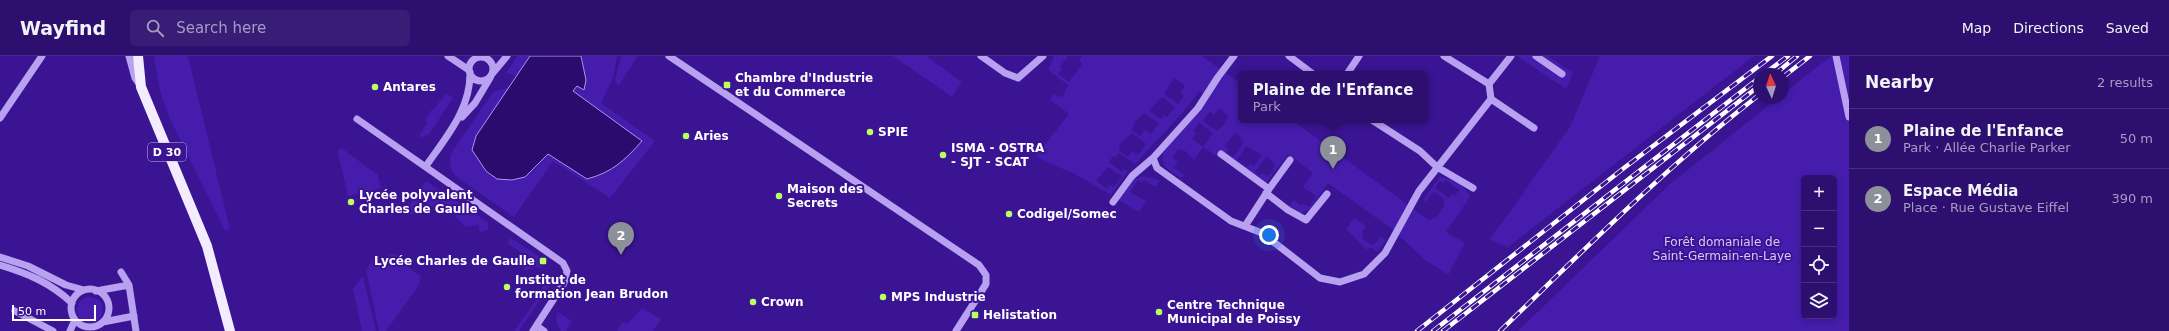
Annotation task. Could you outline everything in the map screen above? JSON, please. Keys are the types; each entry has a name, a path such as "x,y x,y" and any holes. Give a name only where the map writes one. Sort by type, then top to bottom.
{"main road":[{"name":"D 30","path":"138,56 141,87 207,246 230,331"}],"street":[{"path":"0,118 42,56"},
{"path":"129,56 135,78 141,87"},
{"path":"448,56 470,71 473,78 479,81 491,76"},
{"path":"455,124 475,103 491,76 508,56"},
{"path":"669,56 979,265 986,275 986,284 956,331"},
{"path":"980,56 1005,73 1018,78 1043,56"},
{"path":"1113,202 1132,176 1153,158 1198,108 1218,76 1234,56"},
{"path":"1288,56 1308,71"},
{"path":"1349,71 1359,56"},
{"path":"1444,56 1489,84"},
{"path":"1153,158 1157,168 1231,221 1262,233 1320,278 1340,282 1364,274 1385,252 1419,191 1437,166 1491,99 1489,84 1511,56"},
{"path":"1536,56 1562,74"},
{"path":"1836,56 1849,117"},
{"path":"426,166 463,110 470,91 471,63 479,57 490,61 493,67 491,76"},
{"path":"1491,99 1534,128"},
{"path":"357,119 563,263 567,271 564,283 535,329 544,331"},
{"path":"1377,123 1420,151 1437,166 1474,188"},
{"path":"1221,154 1268,191 1288,210 1306,220 1327,194"},
{"path":"1245,226 1290,160"},
{"path":"0,258 28,266 66,285 84,290 96,290 129,285"},
{"path":"0,265 29,274 50,285 72,303"},
{"path":"122,272 129,285 136,331"},
{"path":"84,290 79,293 72,303 72,315 80,324 92,327 103,322 134,316"},
{"path":"96,290 102,294 108,304 109,311 103,322"},
{"path":"15,311 53,331"},
{"path":"70,331 75,320"}],"green space":[{"path":"154,56 188,56 230,229 225,231 169,117 160,91"},
{"path":"517,56 530,56 516,76 506,73"},
{"path":"581,56 617,56 613,78 601,103 655,141 610,198 553,161 514,217 455,176 450,166 452,152 493,92 510,87 476,136 533,171 548,154 587,179 642,141 572,91 577,86 583,90 583,59"},
{"path":"621,56 638,56 618,86 615,80"},
{"path":"893,56 926,56 962,82 952,97"},
{"path":"1054,56 1068,56 1060,67 1062,69 1058,74 1069,82 1082,64 1079,61 1082,56 1202,56 1238,82 1238,123 1296,123 1430,221 1433,217 1435,219 1445,205 1443,204 1445,200 1434,192 1425,202 1423,200 1440,177 1444,177 1458,183 1470,197 1446,232 1465,243 1448,275 1425,260 1393,230 1328,183 1309,210 1301,213 1288,208 1294,200 1301,205 1303,203 1309,207 1316,196 1303,187 1313,173 1288,154 1265,185 1254,174 1221,153 1218,157 1203,147 1194,160 1185,151 1178,149 1172,158 1178,162 1174,168 1184,175 1181,178 1165,166 1162,158 1163,153 1209,98 1200,91 1176,120 1135,164 1119,153 1115,158 1113,156 1109,162 1122,172 1124,169 1128,171 1111,195 1075,174 1046,162 1036,156 1069,114 1050,100 1054,93 1059,97 1063,96 1068,85 1048,70","holes":["1174,78 1185,86 1180,93 1184,96 1178,104 1164,94","1162,97 1175,107 1167,117 1164,115 1161,119 1149,111","1219,108 1228,115 1226,122 1217,131 1203,121 1210,111 1214,115","1144,113 1159,123 1151,134 1145,130 1140,136 1132,130 1134,123","1199,123 1213,133 1203,147 1192,139 1196,134 1193,131","1132,133 1146,144 1138,155 1132,151 1128,157 1119,150 1120,144","1235,133 1241,137 1240,140 1244,142 1233,157 1226,152 1229,149 1225,146","1246,146 1262,155 1254,166 1250,164 1247,167 1237,160","1267,156 1275,165 1272,169 1274,171 1267,176 1262,173 1260,176 1255,172","1108,167 1122,176 1114,187 1110,185 1107,189 1096,181","1446,180 1459,190 1455,196 1453,194 1449,198 1435,188 1440,181 1443,183"]},
{"path":"1517,56 1548,56 1573,73 1566,89"},
{"path":"1600,56 1754,56 1508,247 1489,239 1570,127"},
{"name":"Forêt domaniale de Saint-Germain-en-Laye","path":"1831,56 1849,56 1849,331 1518,331 1670,184 1770,104 1789,104 1789,89"},
{"path":"447,94 453,98 429,134 420,138 420,134 428,122 425,121 432,109 433,110"},
{"path":"340,147 378,175 381,188 348,196 338,152"},
{"path":"1143,176 1160,180 1156,187 1144,180 1142,183 1138,180 1130,192 1146,201 1139,212 1118,200 1134,177 1137,179"},
{"path":"426,181 488,222 488,230 480,232 478,225 465,227 452,214 440,208 427,208 410,215 404,213"},
{"path":"1354,218 1366,226 1362,233 1364,235 1362,238 1372,246 1381,237 1386,240 1377,252 1370,247 1367,250 1346,229"},
{"path":"511,238 546,261 541,268 534,267 525,271 523,266 527,261 526,256 507,243"},
{"path":"395,254 421,276 419,285 386,331 379,331 366,270 373,259"},
{"path":"363,276 376,331 362,331 353,289"},
{"path":"546,282 551,284 519,331 514,331 536,300 530,290 540,291"},
{"path":"90,297 99,301 103,310 99,319 90,323 81,319 77,310 81,301"},
{"path":"642,308 661,319 653,331 617,331 622,322 627,324"},
{"path":"558,312 572,321 566,331 561,331 556,322"}],"shaded area":[{"path":"530,56 581,56 586,80 584,90 577,86 573,91 642,141 630,154 611,169 587,179 548,154 525,177 512,180 497,179 486,171 472,150 476,136"}],"railway":[{"path":"1417,331 1624,168 1772,56"},
{"path":"1772,68 1788,56"},
{"path":"1782,68 1797,56"},
{"path":"1789,72 1810,56"},
{"path":"1433,331 1753,83"},
{"path":"1443,331 1753,91"},
{"path":"1500,331 1658,180 1753,100"}],"place":[{"name":"Chambre d'Industrie et du Commerce","path":"727,85"},
{"name":"Antares","path":"375,87"},
{"name":"SPIE","path":"870,132"},
{"name":"Aries","path":"686,136"},
{"name":"ISMA - OSTRA - SJT - SCAT","path":"943,155"},
{"name":"Plaine de l'Enfance","path":"1333,169"},
{"name":"Maison des Secrets","path":"779,196"},
{"name":"Lycée polyvalent Charles de Gaulle","path":"351,202"},
{"name":"Codigel/Somec","path":"1009,214"},
{"name":"Espace Média","path":"621,255"},
{"name":"Lycée Charles de Gaulle","path":"543,261"},
{"name":"Institut de formation Jean Brudon","path":"507,287"},
{"name":"MPS Industrie","path":"883,297"},
{"name":"Crown","path":"753,302"},
{"name":"Centre Technique Municipal de Poissy","path":"1159,312"},
{"name":"Helistation","path":"975,315"}]}
